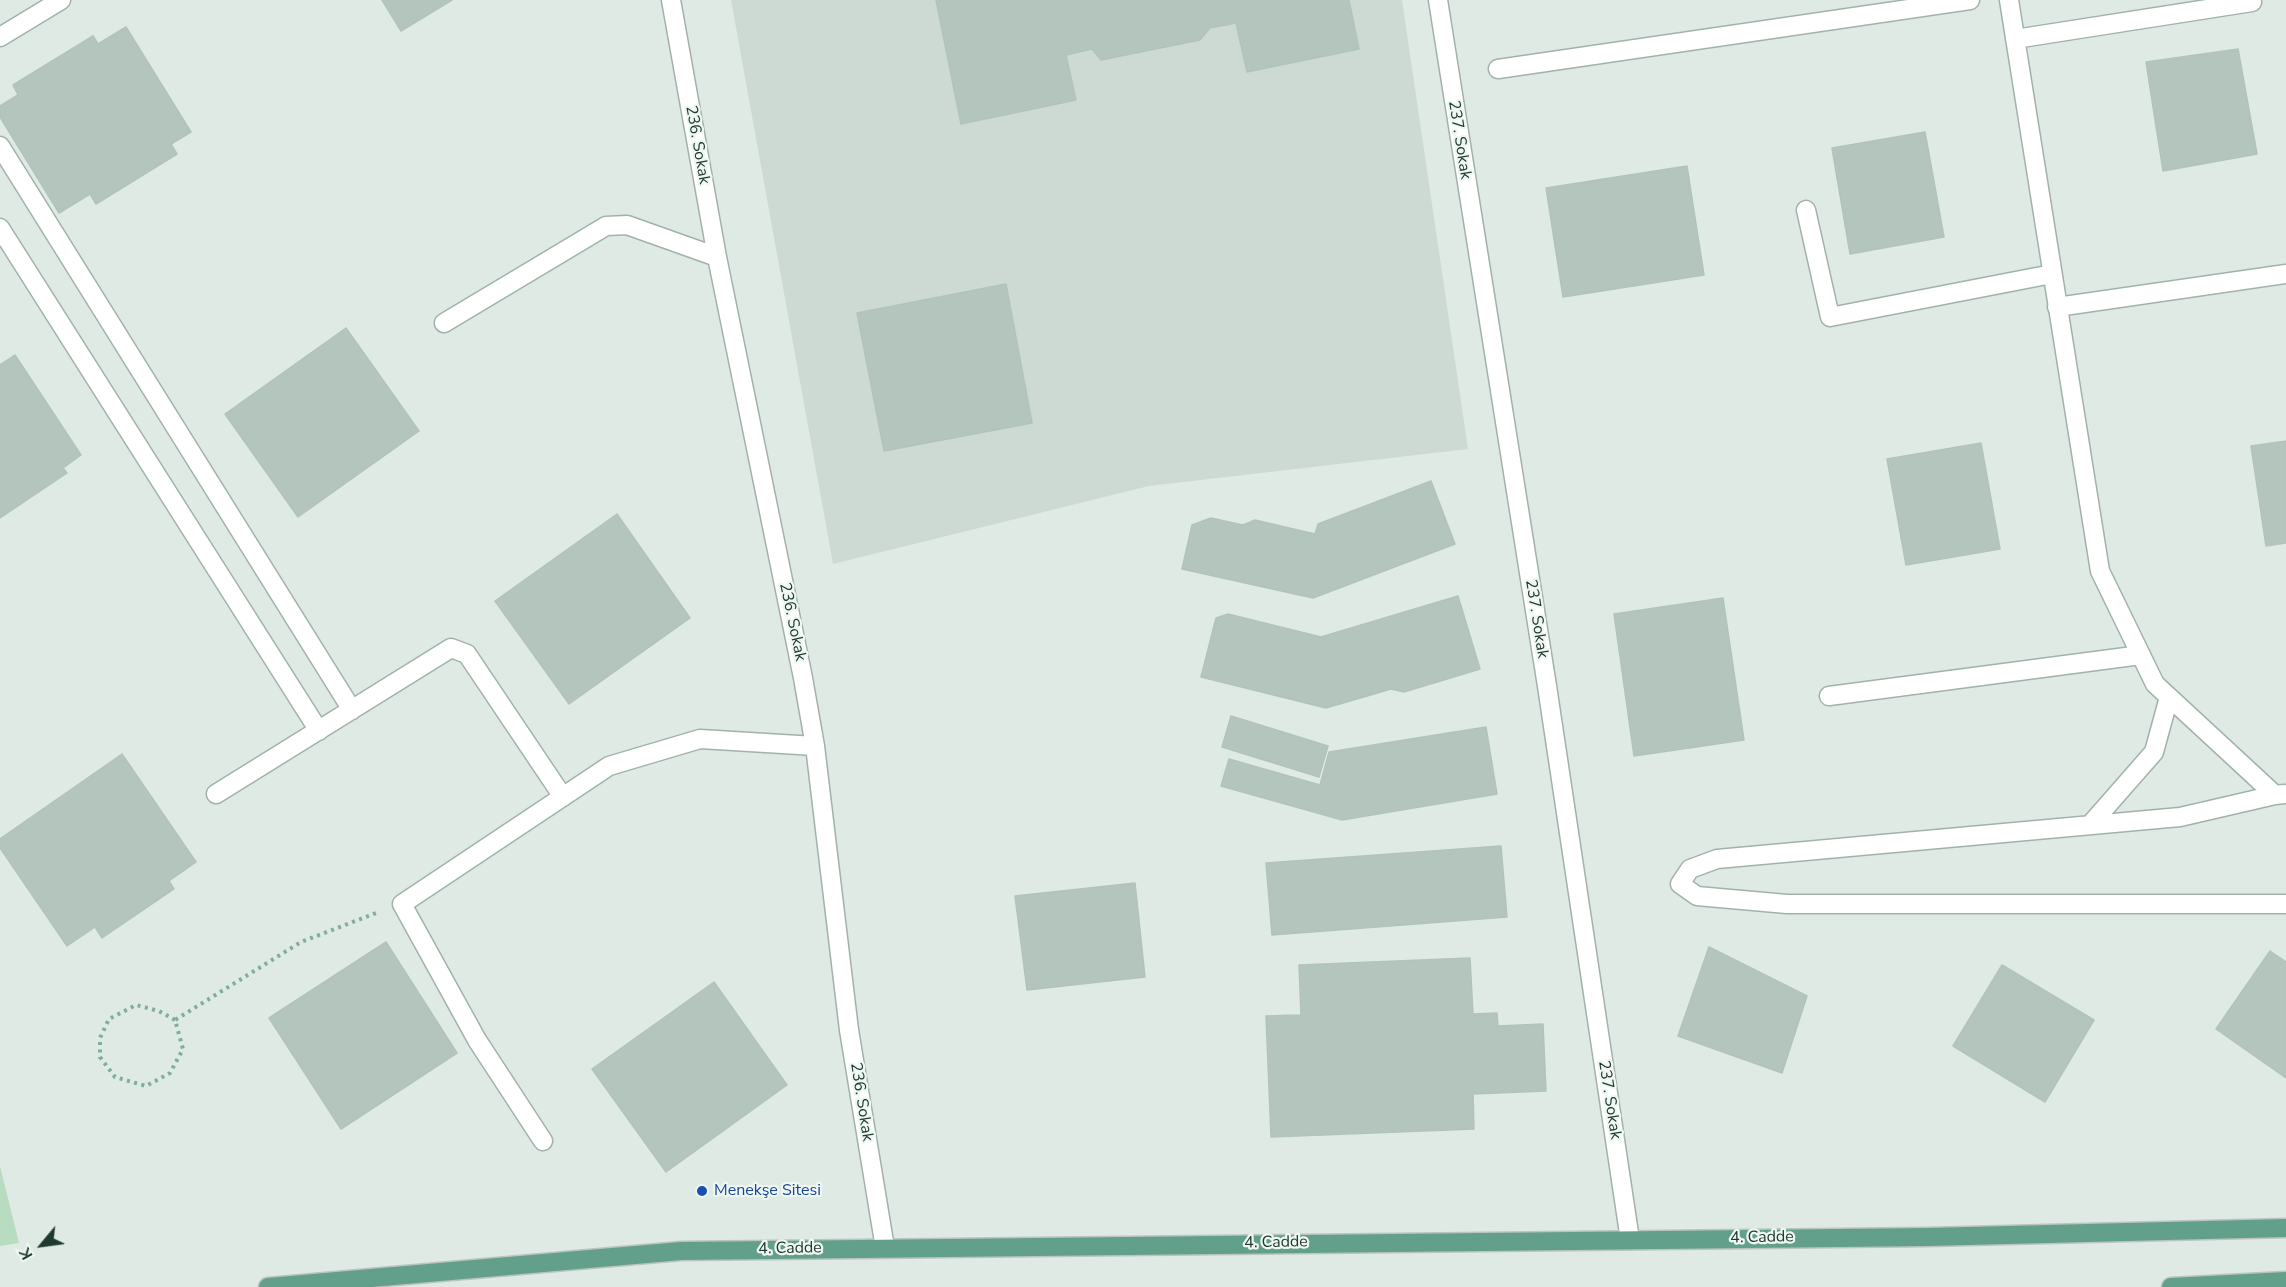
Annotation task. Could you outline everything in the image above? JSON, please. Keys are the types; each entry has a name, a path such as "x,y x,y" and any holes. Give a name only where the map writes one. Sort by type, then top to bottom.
{"main road":[{"name":"4. Cadde","path":"268,1287 681,1251 1928,1237 2286,1228"},
{"path":"2170,1287 2286,1281"}],"street":[{"path":"0,37 61,0"},
{"name":"236. Sokak","path":"671,0 717,257 816,747 849,1030 885,1248"},
{"name":"237. Sokak","path":"1437,0 1547,686 1630,1240"},
{"path":"1498,69 1970,0"},
{"path":"2009,0 2100,571 2155,684 2280,794"},
{"path":"2014,39 2252,2"},
{"path":"0,146 352,710"},
{"path":"1806,210 1830,317 2052,274"},
{"path":"444,323 606,226 627,225 717,257"},
{"path":"0,228 319,731"},
{"path":"2057,307 2286,274"},
{"path":"216,794 451,648 467,654 563,797"},
{"path":"1829,696 2141,655"},
{"path":"2090,825 2154,752 2169,697"},
{"path":"543,1141 477,1040 402,903 609,766 700,739 816,747"},
{"path":"2280,794 2180,817 1717,859 1690,869 1680,884 1697,896 1787,904 2286,904"}],"path":[{"path":"175,1020 301,942 402,903"},
{"path":"136,1005 159,1011 175,1020 183,1049 170,1073 146,1086 115,1077 100,1057 100,1038 109,1019 136,1005"}],"shaded area":[{"path":"731,0 1402,0 1468,449 1149,486 833,564"}],"green space":[{"path":"0,1166 19,1243 0,1246"}],"building":[{"path":"382,0 452,0 401,31"},
{"path":"936,0 1349,0 1359,49 1247,72 1236,23 1210,28 1200,40 1101,60 1092,49 1066,55 1076,100 961,124"},
{"path":"126,27 191,132 171,144 177,154 96,204 90,194 59,213 0,117 0,106 18,95 13,85 93,36 98,44"},
{"path":"2238,49 2257,154 2163,171 2146,62"},
{"path":"1925,132 1944,237 1850,254 1832,148"},
{"path":"1687,166 1704,275 1563,297 1546,188"},
{"path":"1006,284 1032,423 884,451 857,313"},
{"path":"346,328 419,431 298,517 225,414"},
{"path":"15,355 81,455 63,468 67,473 0,518 0,365"},
{"path":"2286,441 2286,543 2266,546 2251,446"},
{"path":"1981,443 2000,549 1906,565 1887,459"},
{"path":"1431,481 1455,544 1313,598 1182,569 1192,525 1211,518 1243,525 1255,520 1315,534 1318,524"},
{"path":"617,514 690,618 569,704 495,601"},
{"path":"1458,596 1480,669 1404,692 1391,689 1326,708 1201,677 1216,618 1228,614 1321,637"},
{"path":"1723,598 1744,740 1634,756 1614,614"},
{"path":"1231,716 1328,746 1319,777 1222,747"},
{"path":"1486,727 1497,794 1342,820 1221,786 1229,759 1320,785 1329,752"},
{"path":"122,754 196,862 169,881 174,889 102,938 95,927 67,946 0,848 0,839"},
{"path":"1501,846 1507,917 1272,935 1266,863"},
{"path":"1135,883 1145,977 1027,990 1015,896"},
{"path":"386,942 457,1053 341,1129 269,1018"},
{"path":"1709,947 1807,996 1782,1073 1678,1036"},
{"path":"2270,951 2286,962 2286,1078 2216,1029"},
{"path":"1470,958 1473,1014 1497,1013 1498,1026 1543,1024 1546,1091 1473,1094 1474,1129 1271,1137 1266,1016 1301,1015 1299,965"},
{"path":"2002,965 2094,1020 2045,1102 1953,1046"},
{"path":"714,982 787,1085 666,1172 592,1069"}],"place":[{"name":"Menekşe Sitesi","path":"702,1191"}]}
